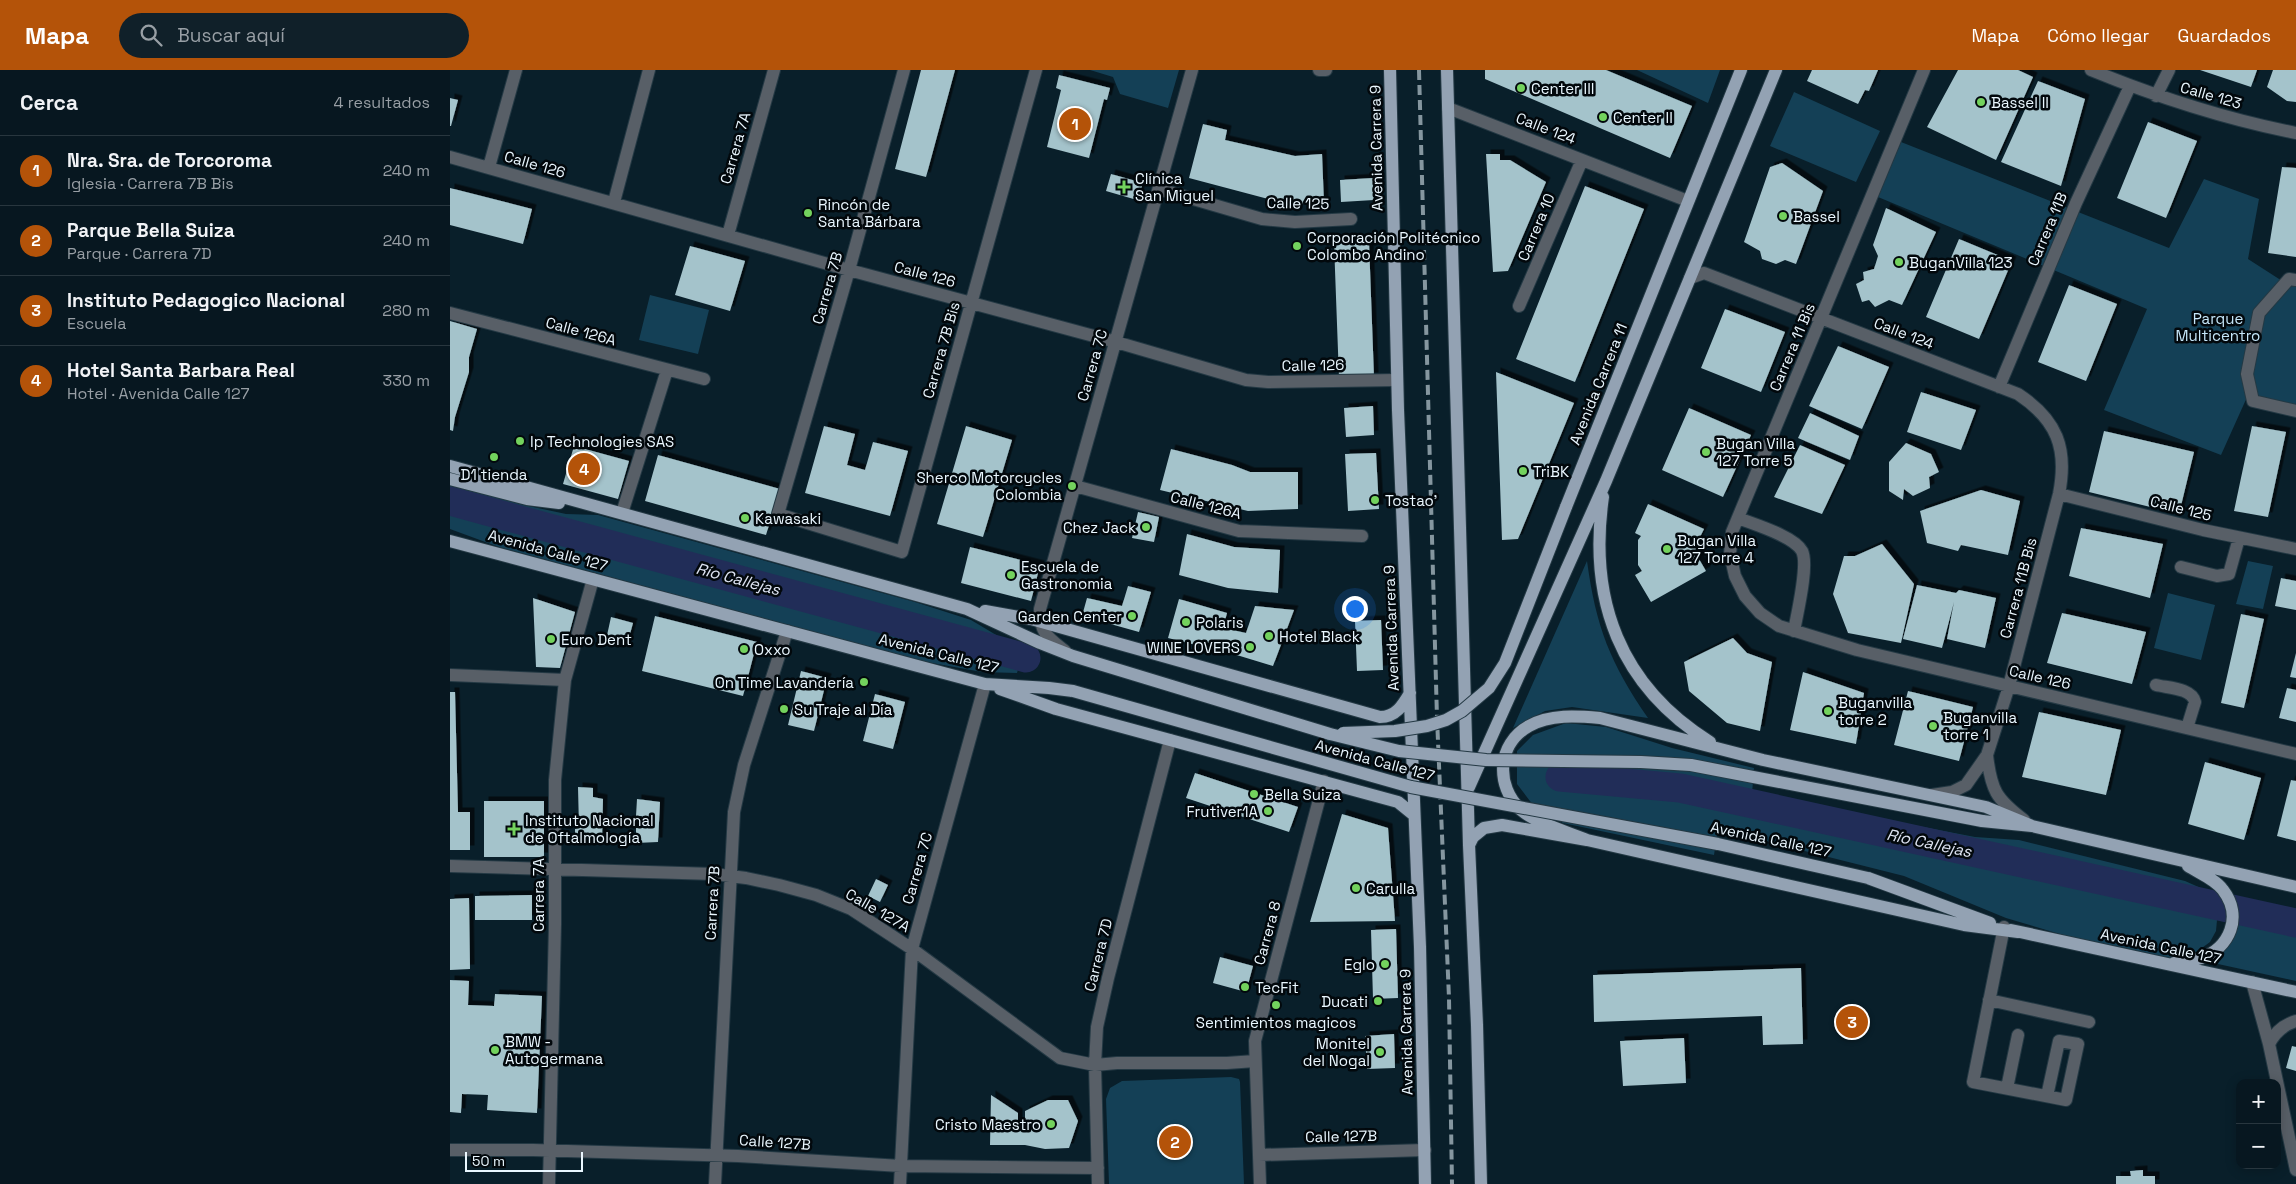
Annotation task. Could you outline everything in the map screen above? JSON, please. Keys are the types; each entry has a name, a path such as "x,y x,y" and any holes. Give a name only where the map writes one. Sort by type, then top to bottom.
{"main road":[{"name":"Avenida Carrera 9","path":"1390,70 1397,380 1420,948 1425,1184"},
{"path":"1447,70 1467,790 1477,1025 1481,1184"},
{"name":"Avenida Carrera 11","path":"1330,734 1395,731 1427,726 1446,720 1462,711 1483,694 1505,663 1741,70"},
{"path":"1467,790 1606,481 1776,70"},
{"name":"Avenida Calle 127","path":"450,466 967,609 1073,656 1330,734 1399,751 1486,760 1641,762 1691,765 1982,821 2032,826 2296,886"},
{"path":"450,479 527,499 586,504"},
{"path":"1606,481 1599,546 1601,578 1607,609 1618,639 1633,668 1651,694 1673,717 1720,749"},
{"name":"Avenida Calle 127","path":"450,539 986,684 1049,688 1073,692 1411,787 1709,842 1868,878 2004,929 2296,992"},
{"path":"967,609 1040,622 1380,718 1395,714 1410,692"},
{"path":"986,684 1056,709 1398,802 1414,816"},
{"path":"1587,840 1526,814 1508,793 1502,773 1504,757 1511,742 1530,726 1556,718 1579,716 1600,718 1763,760 1986,807 2032,826"},
{"path":"1469,845 1480,831 1497,825 1587,840 1964,925 2004,929"},
{"path":"2164,964 2201,958 2214,952 2224,943 2233,925 2233,913 2223,890 2208,878 2175,859"}],"street":[{"path":"489,168 516,70"},
{"path":"614,202 650,70"},
{"name":"Carrera 7A","path":"728,235 774,70"},
{"name":"Carrera 7B","path":"902,552 778,514 849,270 904,70"},
{"name":"Carrera 7B Bis","path":"902,552 1036,70"},
{"name":"Carrera 7C","path":"1040,622 1040,609 1192,70"},
{"path":"1319,70 1326,70"},
{"name":"Carrera 11 Bis","path":"1779,626 1760,613 1745,596 1735,576 1730,554 1732,532 1924,70"},
{"name":"Calle 123","path":"2090,70 2156,96 2267,128 2296,133"},
{"path":"2156,96 2169,70"},
{"name":"Carrera 11B","path":"1999,387 2076,202 2130,86"},
{"name":"Calle 124","path":"1448,108 1688,201"},
{"name":"Calle 126","path":"450,157 849,270 1116,342 1246,380 1268,382 1397,380"},
{"name":"Carrera 10","path":"1519,306 1582,160"},
{"name":"Calle 125","path":"1159,189 1262,219 1294,222 1351,219"},
{"path":"1690,278 1704,273 1698,258"},
{"name":"Calle 124","path":"1704,273 2018,394 2035,405 2044,415 2058,438 2062,457"},
{"path":"2292,279 2259,313 2247,374 2253,401 2296,411"},
{"name":"Calle 126A","path":"450,313 704,379"},
{"path":"622,513 667,370"},
{"name":"Carrera 11B Bis","path":"1932,795 1952,792 1966,785 1987,754 2009,686 2059,494 2063,476 2062,457"},
{"name":"Calle 126A","path":"1075,486 1239,531 1362,536"},
{"name":"Calle 125","path":"2059,494 2239,538 2296,549"},
{"path":"1738,518 1793,541 1802,551 1804,571 1794,631"},
{"path":"2181,567 2217,576 2229,574 2239,538"},
{"name":"Carrera 7A","path":"549,1184 555,780 565,680 593,579"},
{"path":"1040,622 1047,637 1073,656"},
{"name":"Calle 126","path":"1779,626 1858,650 2296,754"},
{"name":"Carrera 7B","path":"715,1184 731,840 738,789 787,631"},
{"path":"450,675 565,680"},
{"name":"Carrera 7C","path":"900,1184 912,949 986,684"},
{"path":"2156,685 2189,692 2194,697 2195,702 2188,728"},
{"name":"Carrera 7D","path":"1098,1184 1095,1040 1108,978 1170,740"},
{"name":"Carrera 11B Bis","path":"1987,754 1990,776 1997,796 2005,806 2032,826"},
{"name":"Carrera 8","path":"1260,1184 1255,1041 1324,782"},
{"name":"Calle 127A","path":"450,866 555,868 746,878 816,895 851,909 912,949 1060,1058 1095,1065 1255,1061"},
{"path":"2004,929 1974,1082 2048,1096"},
{"path":"2252,982 2269,1044 2296,1170"},
{"path":"1990,1000 2089,1022"},
{"path":"2269,1044 2286,1024 2296,1021"},
{"path":"2007,1088 2018,1035"},
{"name":"Calle 127B","path":"450,1150 716,1155 901,1166 1098,1168"},
{"name":"Calle 127B","path":"1259,1155 1425,1150"}],"green space":[{"path":"1090,70 1179,70 1168,108 1120,94 1113,77"},
{"path":"1637,70 1720,70 1708,103"},
{"path":"1794,92 1880,131 1856,182 1770,146"},
{"name":"Parque Multicentro","path":"1901,142 2169,248 2204,179 2259,199 2248,259 2290,286 2296,287 2296,405 2248,395 2221,455 2104,410 2147,309 1878,197"},
{"path":"650,295 709,310 698,354 639,340"},
{"path":"450,484 524,505 566,514 598,515 915,602 971,620 1023,651 1017,673 982,672 921,661 499,547 450,529"},
{"path":"1587,561 1595,606 1607,644 1614,662 1648,718 1572,707 1545,711 1513,728"},
{"path":"2248,561 2273,566 2263,609 2236,604"},
{"path":"2168,593 2215,605 2201,660 2154,648"},
{"path":"1566,723 1606,727 1672,748 1754,768 1752,794 1975,837 2019,840 2185,881 2203,889 2215,902 2216,931 2210,942 2195,953 2171,959 2063,935 2006,918 1904,876 1718,829 1714,855 1563,823 1533,805 1517,784 1517,751 1533,735"},
{"path":"2240,918 2296,932 2296,981 2218,964 2219,961 2215,958 2236,931"},
{"path":"1231,1077 1239,1079 1240,1082 1244,1184 1109,1184 1106,1099 1110,1088 1122,1081"}],"building":[{"path":"921,70 955,70 926,177 895,169"},
{"path":"1485,70 1606,70 1692,106 1670,158 1485,79"},
{"path":"1812,70 1878,70 1869,91 1865,90 1858,104 1807,81"},
{"name":"Bassel II","path":"1958,70 2018,70 2033,77 1996,160 1927,127"},
{"path":"2200,70 2257,70 2251,87"},
{"path":"2273,70 2296,70 2296,102 2287,101 2267,87"},
{"path":"1059,75 1110,88 1107,100 1104,99 1089,158 1047,147 1061,90 1056,88"},
{"path":"2038,81 2085,99 2061,186 2001,162"},
{"path":"450,98 458,100 451,126 450,126"},
{"path":"2148,122 2197,141 2166,218 2117,198"},
{"path":"1203,124 1227,130 1225,140 1295,156 1322,154 1324,203 1287,204 1189,178"},
{"path":"1486,154 1500,154 1500,160 1510,160 1546,182 1508,271 1493,272"},
{"name":"Bassel","path":"1782,163 1823,191 1796,264 1785,260 1776,264 1762,259 1760,251 1744,242 1770,167"},
{"path":"2282,167 2296,168 2296,257 2268,253"},
{"name":"Clínica San Miguel","path":"1111,174 1143,183 1137,200 1106,191"},
{"path":"1373,178 1374,200 1341,202 1340,180"},
{"path":"1585,186 1644,209 1575,382 1516,359"},
{"path":"450,188 532,209 523,244 450,225"},
{"name":"BuganVilla 123","path":"1886,208 1936,232 1902,305 1889,300 1875,307 1869,300 1862,302 1856,284 1864,280 1863,272 1874,269 1878,256 1873,245"},
{"path":"1959,239 2012,261 1979,339 1926,317"},
{"path":"1369,242 1374,377 1339,378 1334,243"},
{"path":"690,246 745,261 730,311 675,295"},
{"path":"2069,285 2117,304 2086,381 2038,362"},
{"path":"1725,309 1785,332 1761,392 1701,368"},
{"path":"450,321 477,329 469,357 469,372 455,417 453,431 450,430"},
{"path":"1838,346 1889,367 1862,429 1809,406"},
{"name":"TriBK","path":"1496,372 1574,403 1518,539 1502,540"},
{"path":"1921,392 1976,410 1961,450 1907,432"},
{"path":"1373,406 1374,435 1346,437 1344,408"},
{"name":"Bugan Villa 127 Torre 5","path":"1689,408 1751,435 1723,497 1662,470"},
{"path":"1810,413 1859,436 1850,460 1798,438"},
{"path":"824,426 855,434 847,465 865,470 873,442 908,451 890,516 805,493"},
{"path":"966,426 1012,440 983,537 937,524"},
{"path":"2252,426 2286,432 2268,517 2234,511"},
{"path":"2104,431 2194,452 2179,514 2089,492"},
{"path":"1906,443 1931,454 1939,472 1929,477 1930,488 1913,496 1904,489 1903,500 1889,491 1889,462"},
{"path":"1800,445 1845,465 1822,514 1774,497"},
{"path":"574,446 629,461 618,499 563,484"},
{"path":"1171,449 1232,465 1250,472 1298,472 1298,509 1248,511 1160,490"},
{"path":"1376,453 1379,509 1348,511 1345,454"},
{"path":"658,455 780,489 766,535 645,501"},
{"path":"1981,490 2020,501 2008,555 1961,545 1958,551 1927,543 1920,511"},
{"name":"Bugan Villa 127 Torre 4","path":"1648,504 1704,529 1696,545 1696,554 1706,571 1651,602 1635,575 1642,571 1638,565 1638,540 1641,536 1635,533"},
{"name":"Chez Jack","path":"1138,512 1159,517 1154,542 1132,538"},
{"path":"2081,528 2163,544 2150,598 2069,576"},
{"path":"1187,534 1234,547 1280,550 1278,593 1228,588 1179,575"},
{"path":"1882,544 1914,584 1901,643 1848,633 1833,594 1844,556 1855,556"},
{"path":"970,547 1040,565 1031,601 961,583"},
{"path":"2281,578 2296,581 2296,610 2275,606"},
{"path":"1917,585 1956,593 1959,590 1996,598 1985,648 1947,639 1954,602 1942,648 1903,639"},
{"path":"1128,586 1151,592 1139,632 1082,616 1087,598 1122,606"},
{"name":"Euro Dent","path":"533,598 575,612 560,668 536,667"},
{"path":"1179,599 1227,613 1223,628 1246,633 1255,606 1294,610 1273,666 1168,638"},
{"path":"2062,613 2146,632 2132,684 2047,663"},
{"path":"2241,614 2264,619 2244,708 2221,703"},
{"path":"655,616 757,642 743,696 642,671"},
{"path":"611,617 633,623 627,645 606,640"},
{"path":"1381,620 1383,670 1357,671 1355,621"},
{"path":"1733,638 1747,653 1772,662 1760,731 1727,723 1689,691 1684,662"},
{"path":"2296,653 2296,678 2290,677"},
{"path":"801,671 827,678 814,731 788,725"},
{"name":"Buganvilla torre 2","path":"1803,672 1864,693 1856,744 1790,730"},
{"path":"2287,688 2296,690 2296,722 2279,718"},
{"name":"Buganvilla torre 1","path":"1908,691 1973,707 1959,761 1894,745"},
{"path":"450,692 455,692 458,812 470,812 470,850 450,850"},
{"path":"875,694 905,702 893,749 863,741"},
{"path":"2039,712 2121,730 2106,795 2022,777"},
{"path":"2205,762 2261,778 2244,840 2188,824"},
{"path":"1195,773 1298,807 1289,832 1186,798"},
{"path":"2291,780 2296,781 2296,841 2277,836"},
{"path":"578,787 593,788 593,797 603,799 602,840 575,839 575,829 579,828"},
{"path":"637,799 660,802 658,842 636,843 636,827 640,827 642,816 636,816"},
{"name":"Instituto Nacional de Oftalmología","path":"484,801 544,801 544,857 484,857"},
{"name":"Carulla","path":"1342,814 1388,828 1395,921 1310,922"},
{"path":"876,879 888,885 880,902 868,896"},
{"path":"532,895 532,920 475,920 475,896"},
{"path":"469,898 470,969 450,970 450,899"},
{"name":"Eglo","path":"1396,929 1398,998 1373,999 1371,930"},
{"path":"1220,957 1253,966 1246,992 1213,983"},
{"path":"1801,968 1803,1044 1763,1045 1762,1016 1594,1022 1593,975"},
{"name":"BMW - Autogermana","path":"450,980 469,981 468,1005 494,1006 495,994 542,996 537,1113 487,1110 488,1095 462,1094 461,1113 450,1112"},
{"name":"Monitel del Nogal","path":"1394,1034 1395,1068 1367,1069 1365,1036"},
{"path":"1684,1038 1686,1083 1623,1086 1620,1041"},
{"path":"2292,1046 2296,1047 2296,1071 2286,1068"},
{"name":"Cristo Maestro","path":"991,1095 1018,1113 1018,1127 1025,1127 1025,1111 1048,1100 1068,1100 1078,1121 1069,1148 1045,1149 1025,1145 990,1145"},
{"path":"2143,1170 2143,1176 2155,1176 2155,1184 2116,1184 2116,1176 2131,1176 2130,1171"}],"waterway":[{"name":"Río Callejas","path":"450,501 1026,658"},
{"name":"Río Callejas","path":"1560,777 1680,788 2296,923"}],"railway":[{"path":"1419,70 1437,718 1449,998 1452,1184"}],"place":[{"name":"Center III","path":"1521,88"},
{"name":"Bassel II","path":"1981,102"},
{"name":"Center II","path":"1603,117"},
{"name":"Nra. Sra. de Torcoroma","path":"1075,124"},
{"name":"Clínica San Miguel","path":"1124,187"},
{"name":"Rincón de Santa Bárbara","path":"808,213"},
{"name":"Bassel","path":"1783,216"},
{"name":"Corporación Politécnico Colombo Andino","path":"1297,246"},
{"name":"BuganVilla 123","path":"1899,262"},
{"name":"Ip Technologies SAS","path":"520,441"},
{"name":"Bugan Villa 127 Torre 5","path":"1706,452"},
{"name":"D1 tienda","path":"494,457"},
{"name":"Hotel Santa Barbara Real","path":"584,469"},
{"name":"TriBK","path":"1523,471"},
{"name":"Sherco Motorcycles Colombia","path":"1072,486"},
{"name":"Tostao’","path":"1375,500"},
{"name":"Kawasaki","path":"745,518"},
{"name":"Chez Jack","path":"1146,527"},
{"name":"Bugan Villa 127 Torre 4","path":"1667,549"},
{"name":"Escuela de Gastronomia","path":"1011,575"},
{"name":"Garden Center","path":"1132,616"},
{"name":"Polaris","path":"1186,622"},
{"name":"Hotel Black","path":"1269,636"},
{"name":"Euro Dent","path":"551,639"},
{"name":"WINE LOVERS","path":"1250,647"},
{"name":"Oxxo","path":"744,649"},
{"name":"On Time Lavandería","path":"864,682"},
{"name":"Su Traje al Día","path":"784,709"},
{"name":"Buganvilla torre 2","path":"1828,711"},
{"name":"Buganvilla torre 1","path":"1933,726"},
{"name":"Bella Suiza","path":"1254,794"},
{"name":"Frutiver1A","path":"1268,811"},
{"name":"Instituto Nacional de Oftalmología","path":"514,829"},
{"name":"Carulla","path":"1356,888"},
{"name":"Eglo","path":"1385,964"},
{"name":"TecFit","path":"1245,987"},
{"name":"Ducati","path":"1378,1001"},
{"name":"Sentimientos magicos","path":"1276,1005"},
{"name":"Instituto Pedagogico Nacional","path":"1852,1022"},
{"name":"BMW - Autogermana","path":"495,1050"},
{"name":"Monitel del Nogal","path":"1380,1052"},
{"name":"Cristo Maestro","path":"1051,1124"},
{"name":"Parque Bella Suiza","path":"1175,1142"}]}
